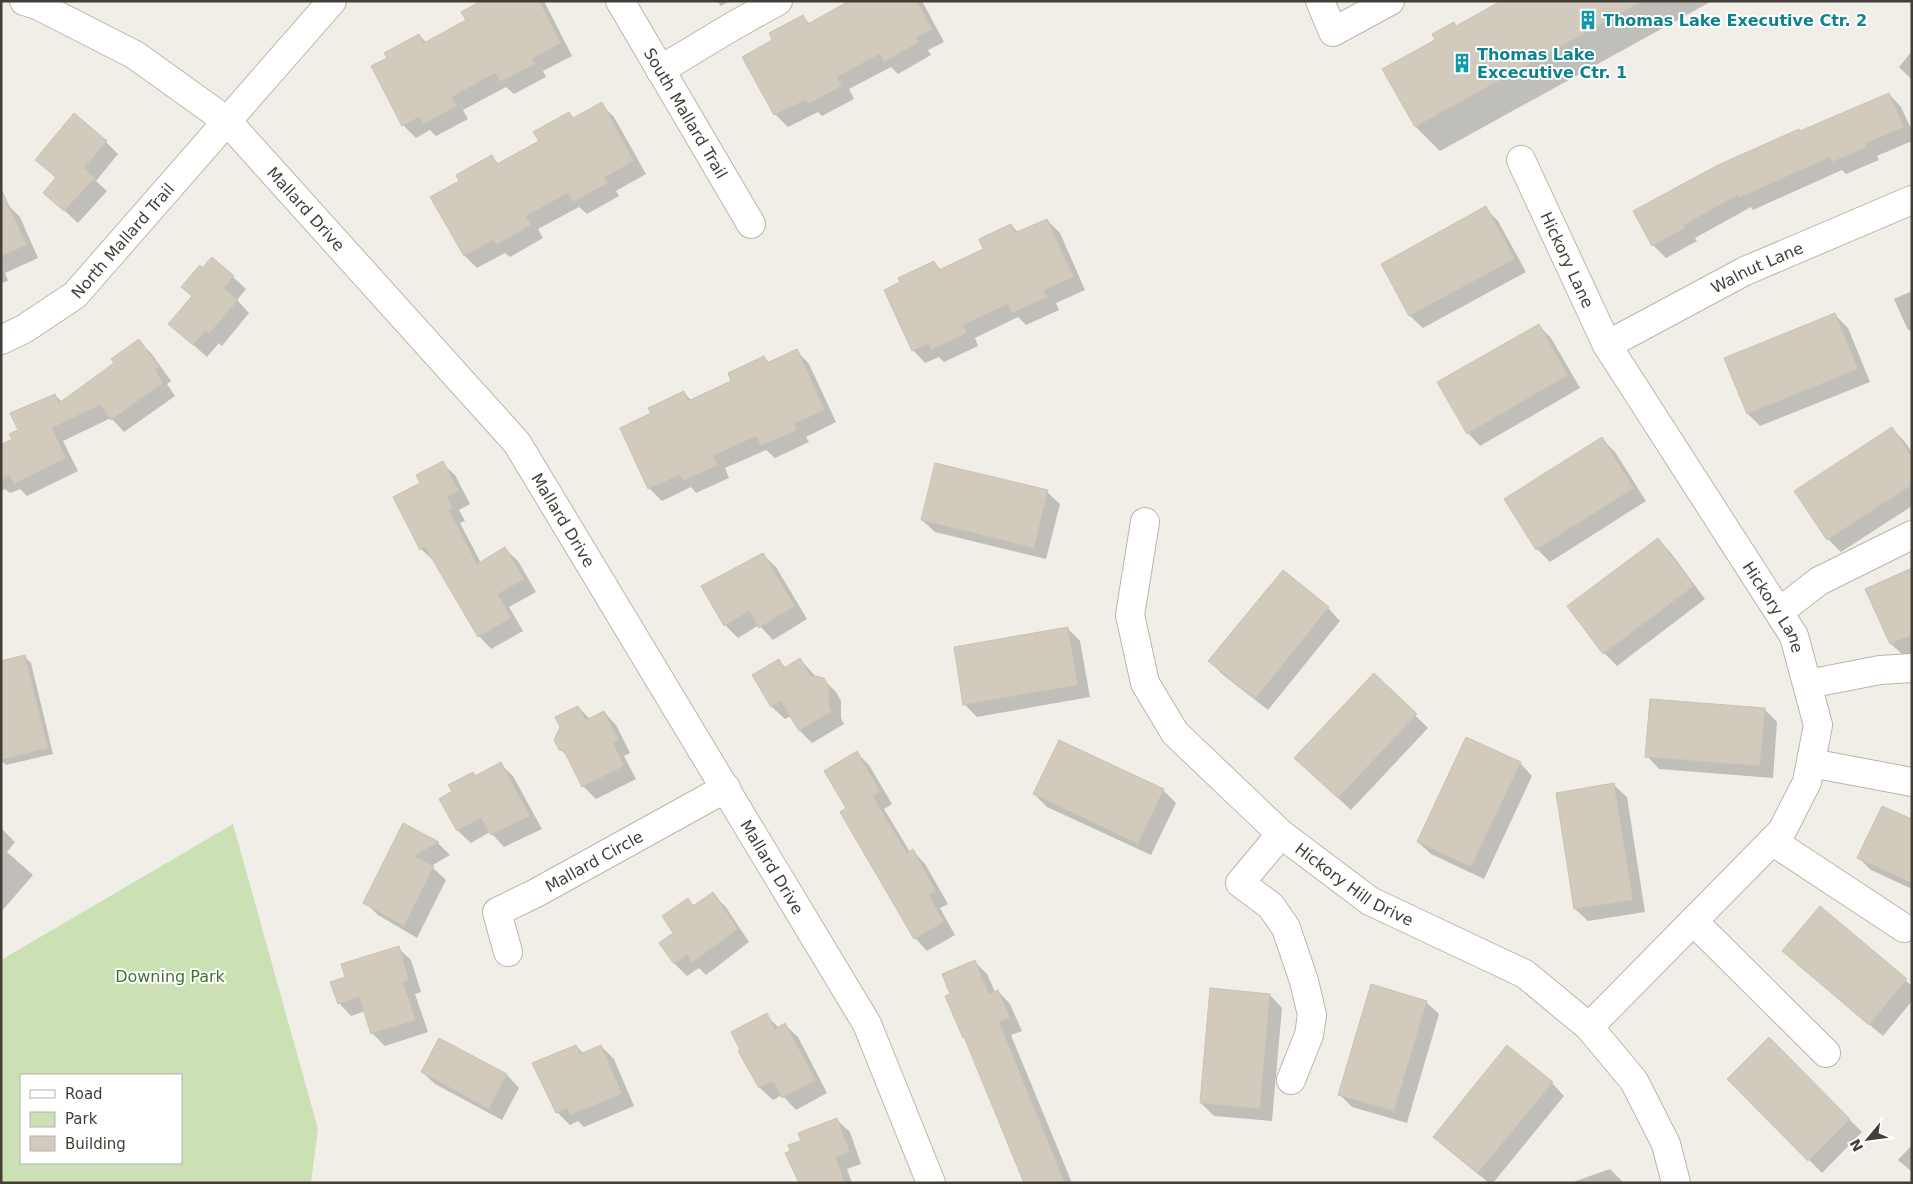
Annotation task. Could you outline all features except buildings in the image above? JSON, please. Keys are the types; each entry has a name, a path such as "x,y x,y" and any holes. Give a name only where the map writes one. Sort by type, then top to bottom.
{"street":[{"name":"Mallard Drive","path":"24,1 37,5 135,55 226,121 517,443 867,1024 931,1183"},
{"path":"226,121 332,1"},
{"name":"South Mallard Trail","path":"620,1 751,224"},
{"path":"660,70 778,1"},
{"path":"1320,1 1332,32 1390,1"},
{"name":"North Mallard Trail","path":"1,340 24,329 75,295 226,121"},
{"name":"Hickory Lane","path":"1521,160 1607,345 1794,636 1818,725 1807,782 1782,830 1590,1027"},
{"name":"Walnut Lane","path":"1607,345 1745,271 1912,200"},
{"name":"Hickory Hill Drive","path":"1145,522 1130,615 1145,683 1175,733 1281,834 1370,901 1525,974 1590,1027 1634,1081 1666,1144 1676,1183"},
{"path":"1779,612 1819,581 1912,536"},
{"path":"1808,684 1880,670 1912,668"},
{"path":"1811,763 1912,782"},
{"name":"Mallard Circle","path":"508,952 497,912 536,893 726,788"},
{"path":"1281,834 1240,884 1271,906 1286,928 1304,981 1312,1015 1309,1035 1291,1080"},
{"path":"1772,841 1904,928"},
{"path":"1693,921 1826,1053"}],"green space":[{"name":"Downing Park","path":"233,824 318,1129 311,1183 1,1183 1,960"}],"place":[{"name":"Thomas Lake Executive Ctr. 2","path":"1588,20"},
{"name":"Thomas Lake Excecutive Ctr. 1","path":"1462,63"}]}
